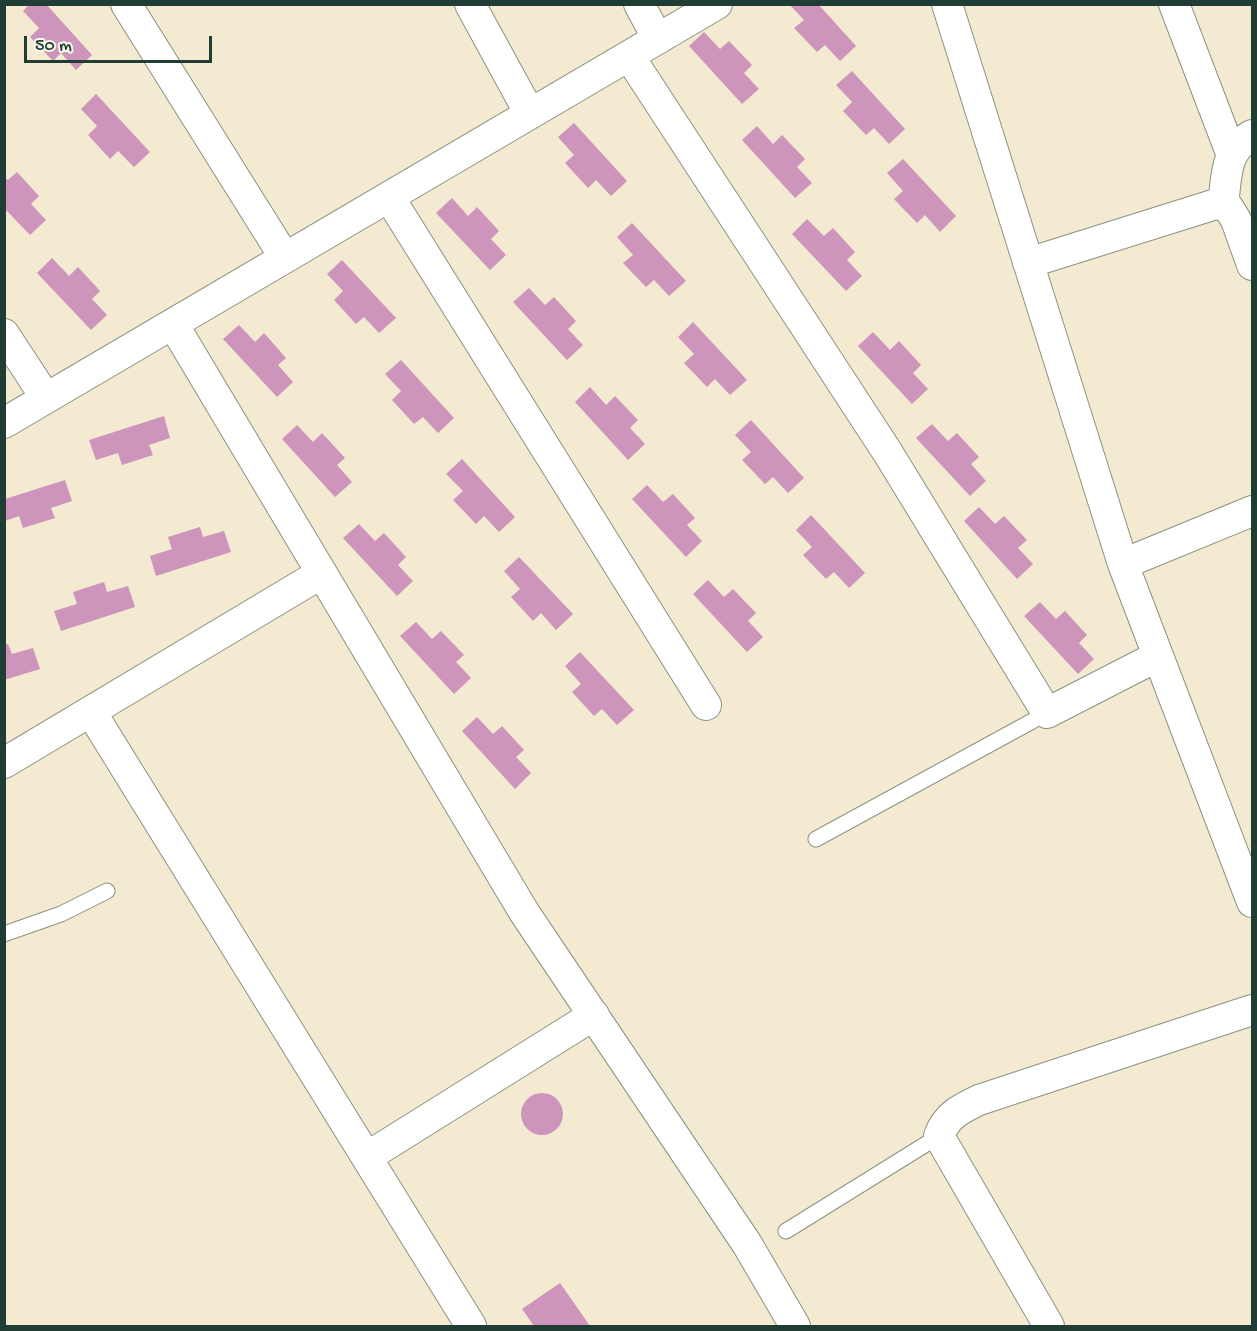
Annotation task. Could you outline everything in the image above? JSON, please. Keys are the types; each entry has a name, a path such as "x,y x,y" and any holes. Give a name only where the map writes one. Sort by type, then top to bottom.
{"street":[{"path":"126,4 285,258"},
{"path":"470,4 530,114"},
{"path":"639,4 658,39"},
{"path":"4,423 717,4"},
{"path":"947,4 1123,564 1252,902"},
{"path":"1174,4 1242,144 1223,205"},
{"path":"629,56 888,453 1047,713 1158,656"},
{"path":"389,197 706,705"},
{"path":"1028,263 1208,205 1223,205 1228,207 1236,220 1252,265"},
{"path":"172,324 524,912 747,1244 795,1326"},
{"path":"4,334 46,398"},
{"path":"1123,564 1252,512"},
{"path":"4,763 322,573"},
{"path":"91,712 471,1326"},
{"path":"1049,1326 939,1137 943,1125 955,1111 979,1100 1252,1010"},
{"path":"367,1157 594,1015"}],"lane":[{"path":"816,839 1047,713"},
{"path":"4,934 61,914 107,891"},
{"path":"786,1232 939,1137"}],"building":[{"path":"30,4 46,4 92,55 76,70 61,53 53,61 30,37 39,28 23,11"},
{"path":"789,4 818,4 856,46 840,61 825,45 817,52 794,28 804,20"},
{"path":"704,32 720,49 729,41 752,65 744,73 759,89 742,104 689,46"},
{"path":"852,71 905,129 889,144 874,128 866,135 843,111 852,102 836,85"},
{"path":"96,94 150,152 134,167 118,151 110,159 88,135 97,126 81,109"},
{"path":"574,123 627,181 611,196 596,180 588,188 565,163 574,155 558,137"},
{"path":"757,126 773,144 782,135 805,159 797,167 812,183 795,198 742,140"},
{"path":"903,159 956,216 940,232 925,215 917,223 894,199 903,191 887,173"},
{"path":"17,172 39,196 31,204 46,220 30,235 4,208 4,177 8,180"},
{"path":"452,198 468,216 477,207 499,231 491,239 506,255 490,270 436,213"},
{"path":"807,219 824,236 833,228 855,252 847,260 862,276 846,291 792,234"},
{"path":"632,223 686,281 669,296 654,280 646,287 623,263 633,255 617,237"},
{"path":"52,258 69,276 78,267 100,291 92,299 107,315 91,330 37,273"},
{"path":"342,260 396,318 379,333 364,317 356,324 334,300 343,291 327,274"},
{"path":"529,288 545,305 554,297 576,321 568,329 583,345 567,360 513,302"},
{"path":"693,322 747,380 730,395 715,379 707,387 684,363 694,354 678,337"},
{"path":"239,325 255,342 264,333 286,358 278,365 293,382 277,397 223,339"},
{"path":"873,332 890,350 899,341 921,365 913,373 928,389 912,404 858,346"},
{"path":"401,360 454,418 438,433 423,417 414,424 392,400 401,391 385,374"},
{"path":"590,387 606,405 615,396 638,420 630,428 645,444 628,460 575,402"},
{"path":"164,416 170,438 149,445 153,455 122,465 118,453 96,460 89,440"},
{"path":"751,420 804,478 788,493 773,477 765,484 742,460 751,452 735,435"},
{"path":"932,424 948,441 957,433 979,457 971,464 986,481 970,496 916,438"},
{"path":"297,425 313,442 322,433 345,458 337,465 352,482 335,497 282,439"},
{"path":"462,459 515,517 499,532 484,516 476,524 453,500 463,491 446,474"},
{"path":"65,480 72,501 51,508 55,518 23,528 19,516 5,521 5,499"},
{"path":"647,485 663,502 673,494 695,518 687,525 702,541 686,557 632,499"},
{"path":"979,507 995,524 1004,516 1027,540 1018,548 1033,564 1017,579 964,521"},
{"path":"811,515 865,573 849,588 834,572 826,579 803,555 812,547 796,530"},
{"path":"359,524 375,541 384,533 406,557 398,565 413,581 397,596 343,538"},
{"path":"200,527 203,537 224,531 231,552 156,576 150,556 172,549 168,537"},
{"path":"519,557 573,614 556,630 541,613 533,621 511,597 520,589 504,571"},
{"path":"708,580 724,597 733,589 756,613 748,621 763,637 747,652 693,594"},
{"path":"104,582 107,592 128,586 135,607 61,631 54,611 77,604 73,592"},
{"path":"1040,602 1056,619 1065,611 1087,635 1079,643 1094,659 1078,674 1024,616"},
{"path":"416,622 432,639 441,631 464,655 456,662 471,678 454,694 400,636"},
{"path":"8,644 12,654 33,648 40,669 4,680 4,645"},
{"path":"580,652 634,710 617,725 602,709 594,716 572,692 581,684 565,666"},
{"path":"477,717 493,734 502,726 524,750 516,757 531,773 515,789 462,731"},
{"path":"542,1093 557,1099 563,1114 557,1129 542,1135 527,1129 521,1114 527,1099"},
{"path":"560,1283 590,1326 534,1326 522,1309"}]}
